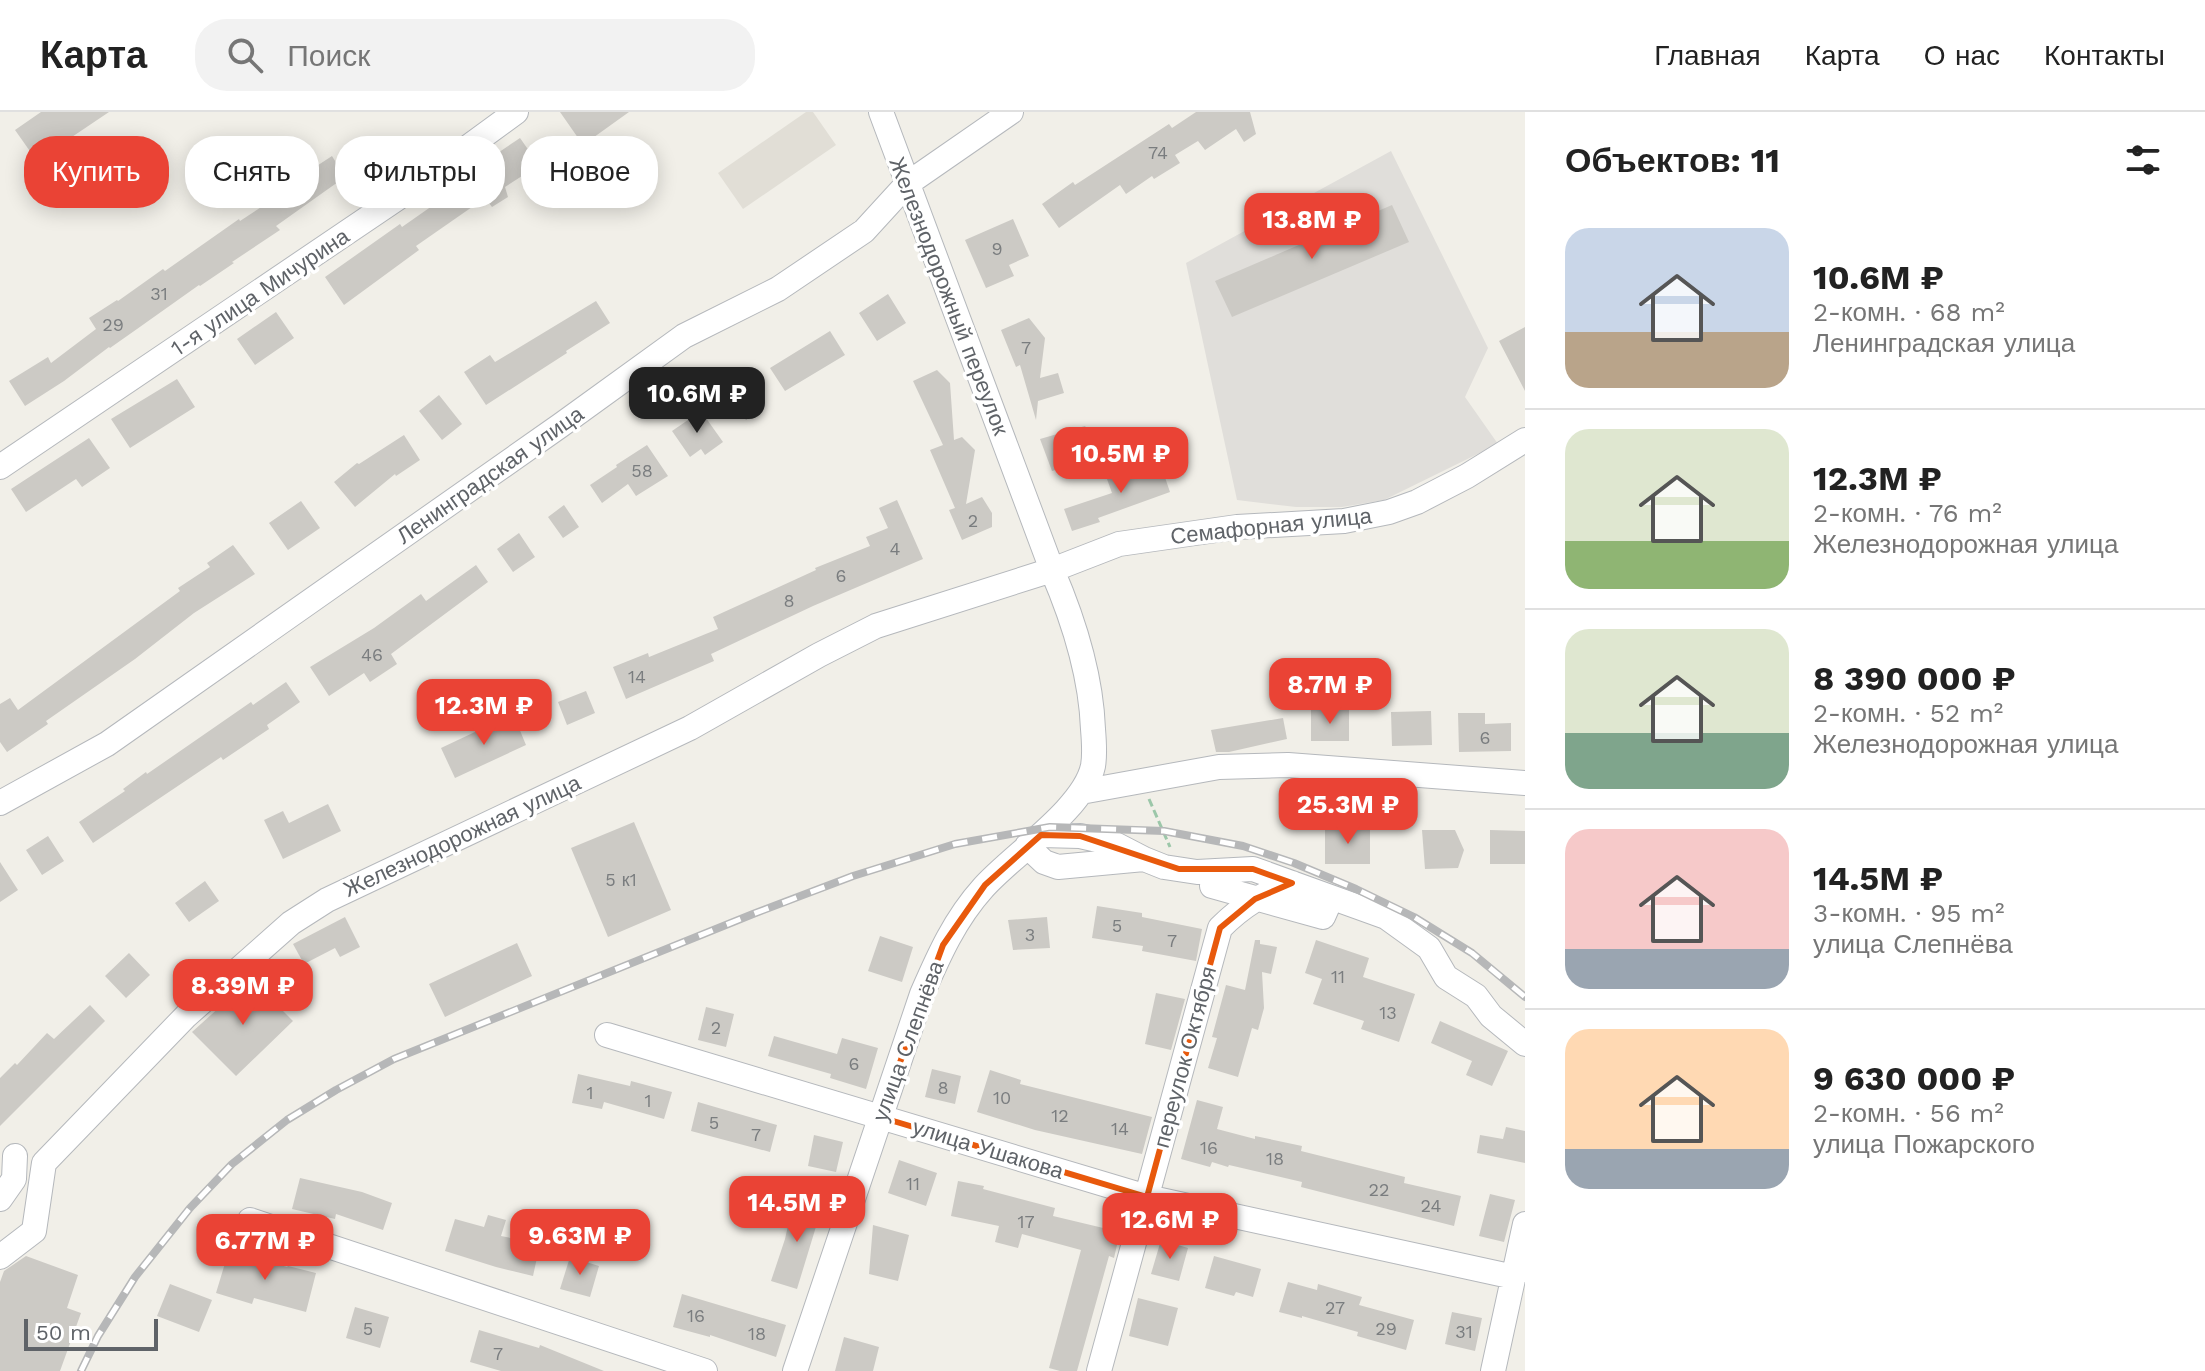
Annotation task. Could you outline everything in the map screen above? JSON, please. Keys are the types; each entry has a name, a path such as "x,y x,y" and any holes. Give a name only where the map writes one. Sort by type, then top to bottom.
{"street":[{"name":"1-я улица Мичурина","path":"0,467 408,191 516,112"},
{"name":"Железнодорожный переулок","path":"881,112 1052,570"},
{"name":"Ленинградская улица","path":"0,803 107,744 684,336 778,289 864,231 907,184 1011,112"},
{"name":"Семафорная улица","path":"1052,570 1119,544 1237,527 1344,521 1389,512 1417,502 1455,482 1525,440"},
{"name":"улица Слепнёва","path":"795,1371 922,994 943,945 985,885 1081,792 1093,768 1092,708 1086,670 1068,608 1052,570"},
{"name":"Железнодорожная улица","path":"0,1257 34,1231 44,1163 186,1016 291,923 327,900 690,728 876,626 1052,570"},
{"path":"1081,792 1219,767 1288,765 1525,783"},
{"path":"1034,840 1080,836 1115,844 1164,867 1255,899 1323,917 1331,899"},
{"path":"1196,876 1253,869 1386,917 1429,948 1446,977 1476,996 1491,1016 1525,1044"},
{"name":"переулок Октября","path":"1099,1371 1220,928 1220,908 1196,876"},
{"path":"1220,928 1255,899 1292,883"},
{"name":"улица Ушакова","path":"607,1035 1147,1197 1514,1277"},
{"path":"0,1199 14,1179 15,1156"},
{"path":"250,1220 705,1371"},
{"path":"1493,1371 1525,1224"}],"path":[{"path":"1140,781 1164,831 1196,876"}],"highlighted area":[{"path":"1041,835 1080,836 1179,869 1253,869 1292,883 1255,899 1220,928 1147,1197 880,1117 943,945 985,885 1027,846"}],"shaded area":[{"path":"806,112 813,112 836,145 743,209 718,173"},
{"path":"1391,151 1488,348 1465,397 1498,444 1384,500 1342,507 1296,507 1237,500 1186,263"}],"building":[{"path":"41,112 109,112 73,136 24,136 24,143 15,130"},
{"path":"560,112 629,112 596,136 577,136"},
{"path":"1196,112 1250,112 1256,134 1244,142 1236,129 1205,150 1198,141 1175,155 1180,163 1154,179 1152,176 1126,194 1120,185 1059,228 1042,204 1169,124 1172,128"},
{"path":"521,139 521,177 505,187 505,148"},
{"path":"332,156 335,161 335,184 319,195 319,165"},
{"path":"1392,205 1409,242 1232,317 1215,281"},
{"path":"260,208 301,208 276,226 280,230 234,263 25,406 9,381 48,357 51,363 96,329 89,318"},
{"path":"429,208 471,208 416,246 419,250 344,305 325,277 400,224 402,227"},
{"path":"1013,219 1029,256 1009,265 1014,276 986,288 965,240"},
{"path":"888,294 906,323 877,341 859,313"},
{"path":"596,301 610,323 486,405 464,372 490,355 495,362"},
{"path":"276,312 294,338 255,365 237,339"},
{"path":"1029,318 1045,338 1040,378 1058,373 1064,393 1038,401 1036,420 1020,365 1016,367 1001,330"},
{"path":"1525,327 1525,391 1499,341"},
{"path":"830,331 845,355 785,391 770,368"},
{"path":"937,370 950,383 954,440 962,437 975,450 966,504 982,497 992,513 992,527 962,540 949,510 955,508 930,450 943,445 913,381"},
{"path":"177,379 195,407 130,448 111,419"},
{"path":"749,385 764,406 746,420 730,398"},
{"path":"439,395 462,424 442,440 419,411"},
{"path":"701,411 723,442 705,455 701,449 690,457 672,431"},
{"path":"1085,426 1096,441 1094,460 1052,471 1040,439"},
{"path":"404,435 420,460 395,474 355,507 334,482 357,463"},
{"path":"89,438 110,468 82,487 76,479 26,512 11,489"},
{"path":"647,445 668,476 636,496 628,484 602,503 590,485"},
{"path":"1159,460 1170,492 1098,518 1100,522 1072,531 1064,509 1112,493 1107,479"},
{"path":"897,500 923,559 711,654 714,661 626,699 613,667 648,653 649,657 718,629 713,617 815,568 870,546 866,537 888,528 879,508"},
{"path":"301,501 320,528 288,550 269,523"},
{"path":"564,505 579,527 563,538 548,517"},
{"path":"519,533 535,557 513,572 497,549"},
{"path":"233,545 255,574 194,613 7,752 0,742 0,704 10,698 18,710 180,591 178,588 210,567 207,563"},
{"path":"476,565 488,582 391,654 397,664 370,682 364,673 329,696 310,667 374,628 421,594 426,601"},
{"path":"286,682 300,702 267,725 269,729 223,760 221,757 93,843 79,822 125,791 123,789 146,772"},
{"path":"586,691 595,713 567,725 558,702"},
{"path":"1311,710 1349,710 1349,741 1311,741"},
{"path":"1431,711 1432,745 1392,746 1391,712"},
{"path":"1458,713 1485,713 1485,724 1511,723 1511,751 1459,752"},
{"path":"514,716 526,745 455,778 441,748"},
{"path":"1283,718 1287,739 1216,752 1211,730"},
{"path":"328,804 341,831 283,859 264,820 283,811 289,823"},
{"path":"634,822 671,910 608,937 571,848"},
{"path":"1325,828 1370,828 1370,864 1325,864"},
{"path":"1422,830 1455,830 1464,850 1458,868 1425,869"},
{"path":"1490,830 1525,831 1525,864 1490,864"},
{"path":"48,836 64,861 42,875 26,850"},
{"path":"0,862 18,890 0,902"},
{"path":"205,881 219,901 189,922 175,903"},
{"path":"1097,906 1142,913 1142,917 1202,929 1196,961 1142,951 1143,946 1092,938"},
{"path":"345,917 360,947 340,957 335,948 304,964 293,944"},
{"path":"1047,917 1050,948 1013,950 1008,920"},
{"path":"880,936 913,947 902,982 868,971"},
{"path":"1255,940 1277,947 1271,974 1262,972 1264,1008 1258,1030 1252,1028 1238,1077 1208,1068 1217,1038 1212,1037 1226,985 1245,990"},
{"path":"1316,940 1369,958 1363,977 1415,994 1399,1042 1361,1029 1364,1021 1313,1004 1322,979 1305,973"},
{"path":"517,943 532,976 445,1017 429,984"},
{"path":"129,953 150,975 126,998 105,976"},
{"path":"251,979 293,1021 236,1076 192,1032"},
{"path":"1156,993 1185,999 1171,1050 1145,1044"},
{"path":"90,1005 105,1021 0,1126 0,1078 47,1033 54,1039"},
{"path":"706,1007 734,1014 726,1047 698,1040"},
{"path":"1440,1021 1508,1051 1492,1086 1466,1075 1472,1061 1431,1043"},
{"path":"774,1036 837,1054 842,1038 878,1048 866,1089 830,1078 831,1074 768,1056"},
{"path":"932,1069 961,1076 955,1104 925,1097"},
{"path":"990,1070 1021,1080 1020,1084 1152,1117 1142,1154 1035,1130 977,1112"},
{"path":"578,1074 630,1086 631,1081 672,1092 664,1119 604,1102 602,1109 572,1103"},
{"path":"1197,1100 1223,1107 1217,1129 1302,1146 1301,1151 1405,1177 1404,1183 1461,1196 1454,1226 1301,1187 1302,1182 1229,1165 1212,1162 1210,1167 1181,1159"},
{"path":"698,1102 777,1125 770,1152 691,1131"},
{"path":"1506,1127 1525,1131 1525,1163 1477,1153 1480,1135 1503,1139"},
{"path":"814,1135 843,1142 836,1172 808,1166"},
{"path":"899,1160 937,1173 926,1206 888,1193"},
{"path":"300,1178 362,1192 392,1203 383,1230 336,1214 335,1219 292,1209"},
{"path":"958,1181 1055,1208 1053,1216 1120,1232 1114,1258 1109,1256 1077,1371 1049,1368 1081,1250 1022,1234 1018,1248 995,1242 999,1226 951,1216"},
{"path":"1490,1194 1515,1200 1504,1242 1479,1236"},
{"path":"794,1199 822,1207 797,1289 771,1281"},
{"path":"488,1215 506,1220 501,1236 540,1244 533,1276 445,1251 455,1219 484,1227"},
{"path":"873,1225 909,1235 898,1281 869,1274"},
{"path":"1161,1240 1188,1248 1179,1281 1151,1274"},
{"path":"229,1250 316,1273 306,1312 254,1298 252,1304 216,1293"},
{"path":"26,1256 78,1275 67,1308 81,1313 60,1371 0,1371 0,1282 4,1271"},
{"path":"1214,1256 1261,1269 1253,1297 1236,1292 1234,1296 1205,1288"},
{"path":"570,1257 599,1266 590,1297 560,1289"},
{"path":"1288,1282 1317,1290 1318,1284 1362,1297 1359,1305 1414,1320 1406,1350 1357,1336 1358,1332 1279,1312"},
{"path":"170,1284 212,1300 199,1332 157,1316"},
{"path":"682,1294 786,1325 776,1357 710,1335 673,1327"},
{"path":"1138,1298 1178,1308 1168,1346 1129,1336"},
{"path":"355,1307 389,1317 380,1348 346,1338"},
{"path":"1452,1312 1482,1318 1475,1351 1445,1344"},
{"path":"479,1330 539,1348 540,1345 604,1371 501,1371 470,1362"},
{"path":"844,1337 879,1347 873,1371 835,1371"}],"railway":[{"path":"81,1371 98,1336 135,1277 190,1208 232,1164 287,1120 336,1090 394,1059 753,914 853,876 955,844 1050,827 1164,831 1243,846 1294,863 1414,917 1472,953 1525,997"}]}
